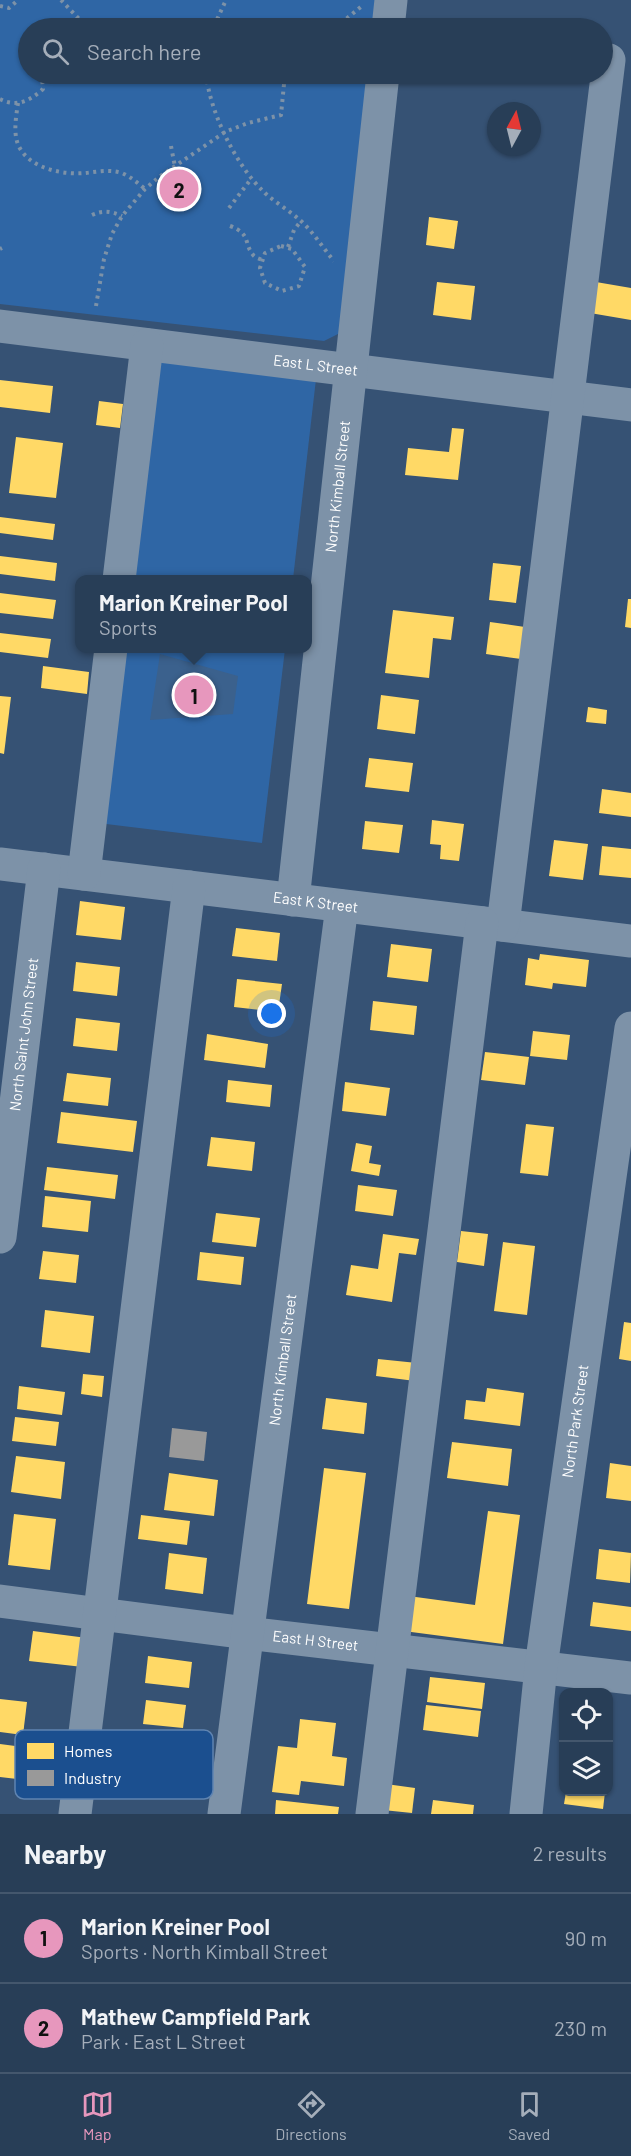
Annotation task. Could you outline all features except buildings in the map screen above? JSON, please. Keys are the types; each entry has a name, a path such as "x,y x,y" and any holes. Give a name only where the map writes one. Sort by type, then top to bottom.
{"street":[{"path":"378,2 384,18"},
{"name":"North Kimball Street","path":"293,900 382,84"},
{"path":"372,1814 392,1650 611,84"},
{"name":"East L Street","path":"0,326 631,405"},
{"path":"119,575 147,345"},
{"path":"84,874 110,653"},
{"name":"East K Street","path":"0,864 631,941"},
{"name":"North Saint John Street","path":"0,1237 44,869"},
{"path":"86,1730 189,887"},
{"name":"North Kimball Street","path":"224,1814 342,906"},
{"name":"North Park Street","path":"525,1814 541,1667 631,1028"},
{"name":"East H Street","path":"0,1601 247,1633 631,1678"},
{"path":"75,1814 77,1799"}],"path":[{"path":"0,6 9,8 18,0"},
{"path":"62,0 78,18"},
{"path":"218,18 226,0"},
{"path":"352,18 378,2"},
{"path":"0,99 18,104 32,99 43,89 43,84"},
{"path":"207,84 210,101 234,152 252,179 265,193 301,221 340,269"},
{"path":"96,306 104,259 112,234 122,216 145,189 159,177 225,132 248,123 282,115 284,84"},
{"path":"18,104 16,133 20,150 31,159 47,169 65,173 106,170 122,173 145,189"},
{"path":"171,146 174,167"},
{"path":"229,208 252,179"},
{"path":"92,215 101,211 122,216"},
{"path":"288,247 294,230 301,221"},
{"path":"230,226 240,229 246,236 254,256 263,261"},
{"path":"281,246 288,247 305,267 299,285 282,291 265,283 260,268 265,253 281,246"}],"shaded area":[{"path":"0,0 375,0 373,18 18,18 18,84 367,84 344,331 324,341 0,304"},
{"path":"153,360 316,379 293,575 128,575"},
{"path":"119,653 285,653 262,843 98,823"},
{"path":"160,654 238,676 233,714 150,720"}],"place":[{"name":"Mathew Campfield Park","path":"179,189"},
{"name":"Marion Kreiner Pool","path":"194,695"}]}
